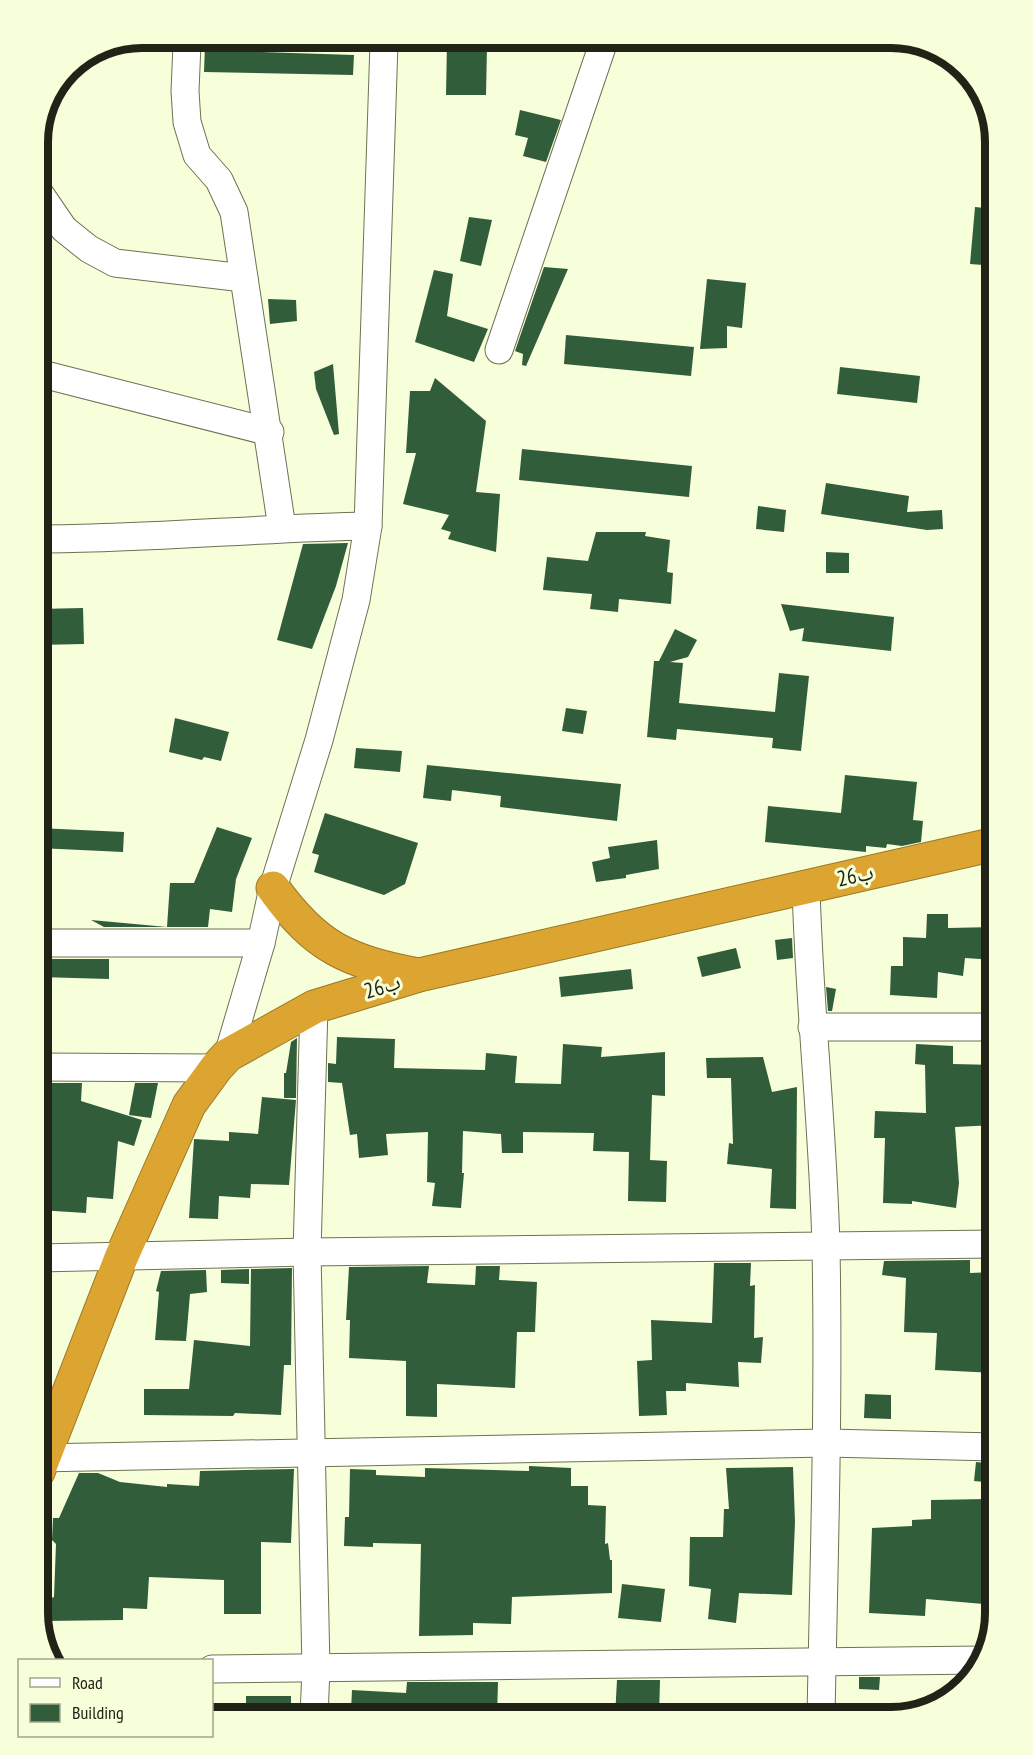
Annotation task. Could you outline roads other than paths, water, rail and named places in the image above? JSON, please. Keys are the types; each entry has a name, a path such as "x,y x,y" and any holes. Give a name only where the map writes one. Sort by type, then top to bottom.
{"highway":[{"name":"26ب","path":"48,1440 121,1258 189,1105 222,1062 314,1007 419,975 985,846"},
{"path":"273,888 307,930 325,944 359,960 419,975"}],"street":[{"path":"187,48 185,91 187,122 197,155 219,180 234,212 270,432 282,528"},
{"path":"48,1068 222,1062 261,943 273,888 319,740 356,600 368,526 384,48"},
{"path":"499,350 601,48"},
{"path":"48,206 64,229 89,249 116,263 244,278"},
{"path":"48,376 270,432"},
{"path":"48,539 135,539 282,528 368,526"},
{"path":"806,886 812,1027 826,1245 827,1443 821,1707"},
{"path":"48,943 261,943"},
{"path":"314,1007 307,1252 316,1668 314,1707"},
{"path":"812,1027 985,1027"},
{"path":"48,1258 307,1252 985,1244"},
{"path":"48,1462 827,1443 985,1447"},
{"path":"213,1669 972,1660"}]}
